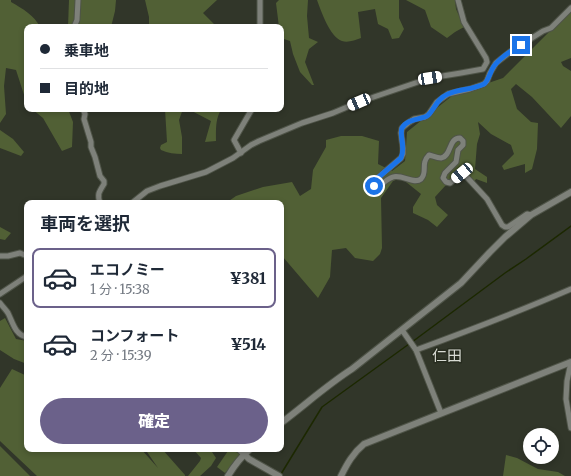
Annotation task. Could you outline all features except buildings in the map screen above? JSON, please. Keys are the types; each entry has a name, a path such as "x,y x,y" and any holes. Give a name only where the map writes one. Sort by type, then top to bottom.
{"street":[{"path":"75,24 77,20 78,0"},
{"path":"260,0 260,24"},
{"path":"136,200 147,191 206,172 233,158 251,145 302,123 430,78 483,69 487,62 486,58 464,22 458,0"},
{"path":"531,215 527,214 508,227 505,227 502,225 487,199 464,174 462,173 450,183 446,182 443,178 445,173 456,162 458,150 463,145 463,141 460,138 454,139 444,157 440,158 429,156 426,158 424,172 420,180 416,181 399,176 393,177 378,188 375,188 374,181 401,158 403,154 402,128 414,119 425,117 429,114 437,102 448,94 484,84 496,63 510,52 543,31 551,28 571,8"},
{"path":"487,62 496,63"},
{"path":"84,112 84,120 91,142 91,147 100,176 104,181 99,194 99,200"},
{"path":"241,153 234,140 250,112"},
{"path":"284,422 461,283 500,242 531,215 570,194"},
{"path":"0,256 20,253 24,255"},
{"path":"0,294 24,278"},
{"path":"416,350 571,289"},
{"path":"0,303 8,313 16,330 24,336"},
{"path":"402,330 416,350 441,413"},
{"path":"341,476 350,459 364,444 571,362"},
{"path":"571,362 567,381 566,399 571,428"},
{"path":"228,476 246,452"},
{"path":"244,454 249,459 279,476"}],"green space":[{"path":"0,0 11,0 11,2 24,10 38,24 24,24 24,95 16,70 6,68 4,86 6,114 0,123"},
{"path":"69,0 116,0 112,24 68,24"},
{"path":"145,0 217,0 203,13 214,24 149,24"},
{"path":"279,0 308,0 307,16 309,38 318,42 309,49 305,62 314,85 312,85 300,72 290,41 284,39 284,24 279,24 276,3"},
{"path":"317,0 399,0 399,18 404,29 399,38 392,39 388,29 378,24 375,9 358,12 361,38 344,42 338,39 330,29"},
{"path":"406,0 455,0 456,9 464,27 447,38 431,27 425,10"},
{"path":"571,12 571,58 561,62 563,66 571,71 571,116 561,128 532,97 516,84 511,89 517,109 531,122 538,123 537,149 532,169 525,173 525,164 504,170 502,166 514,154 511,145 491,134 478,122 480,134 477,144 475,169 487,177 487,183 476,179 474,182 463,170 456,174 435,197 437,205 448,215 437,227 428,220 413,213 413,207 421,194 401,178 393,181 381,198 382,248 380,254 373,261 355,258 346,248 332,250 330,277 318,298 284,258 284,200 230,200 236,196 263,187 292,182 300,196 311,189 313,170 326,147 326,140 341,136 362,136 379,141 378,164 392,171 405,161 407,132 453,95 503,78"},
{"path":"36,112 69,112 73,122 72,147 62,151 43,118"},
{"path":"165,112 182,112 179,120 182,137 182,154 174,154 161,150 161,145 167,142"},
{"path":"194,112 220,112 217,120 216,141 205,142 211,121"},
{"path":"0,130 13,139 24,152 21,156 0,148"},
{"path":"0,227 11,233 5,240 0,239"},
{"path":"5,318 16,339 24,340 24,363 14,359 0,350 0,321"},
{"path":"12,369 24,375 24,452 144,452 158,468 147,452 165,452 185,476 37,476 0,441 0,388"},
{"path":"0,446 30,476 0,476"},
{"path":"196,452 212,452 216,458 211,466 200,476 188,476 200,461 201,458"},
{"path":"227,452 236,452 241,455 225,473 217,467"},
{"path":"506,455 523,461 523,464 528,464 538,469 558,472 565,476 503,476"}],"waterway":[{"path":"412,342 571,226"},
{"path":"281,474 322,407 409,344"}],"district":[{"name":"仁田","path":"447,355"}],"route":[{"path":"374,186 374,181 401,158 403,154 402,128 414,119 425,117 429,114 437,102 448,94 484,84 496,63 521,45"}]}
